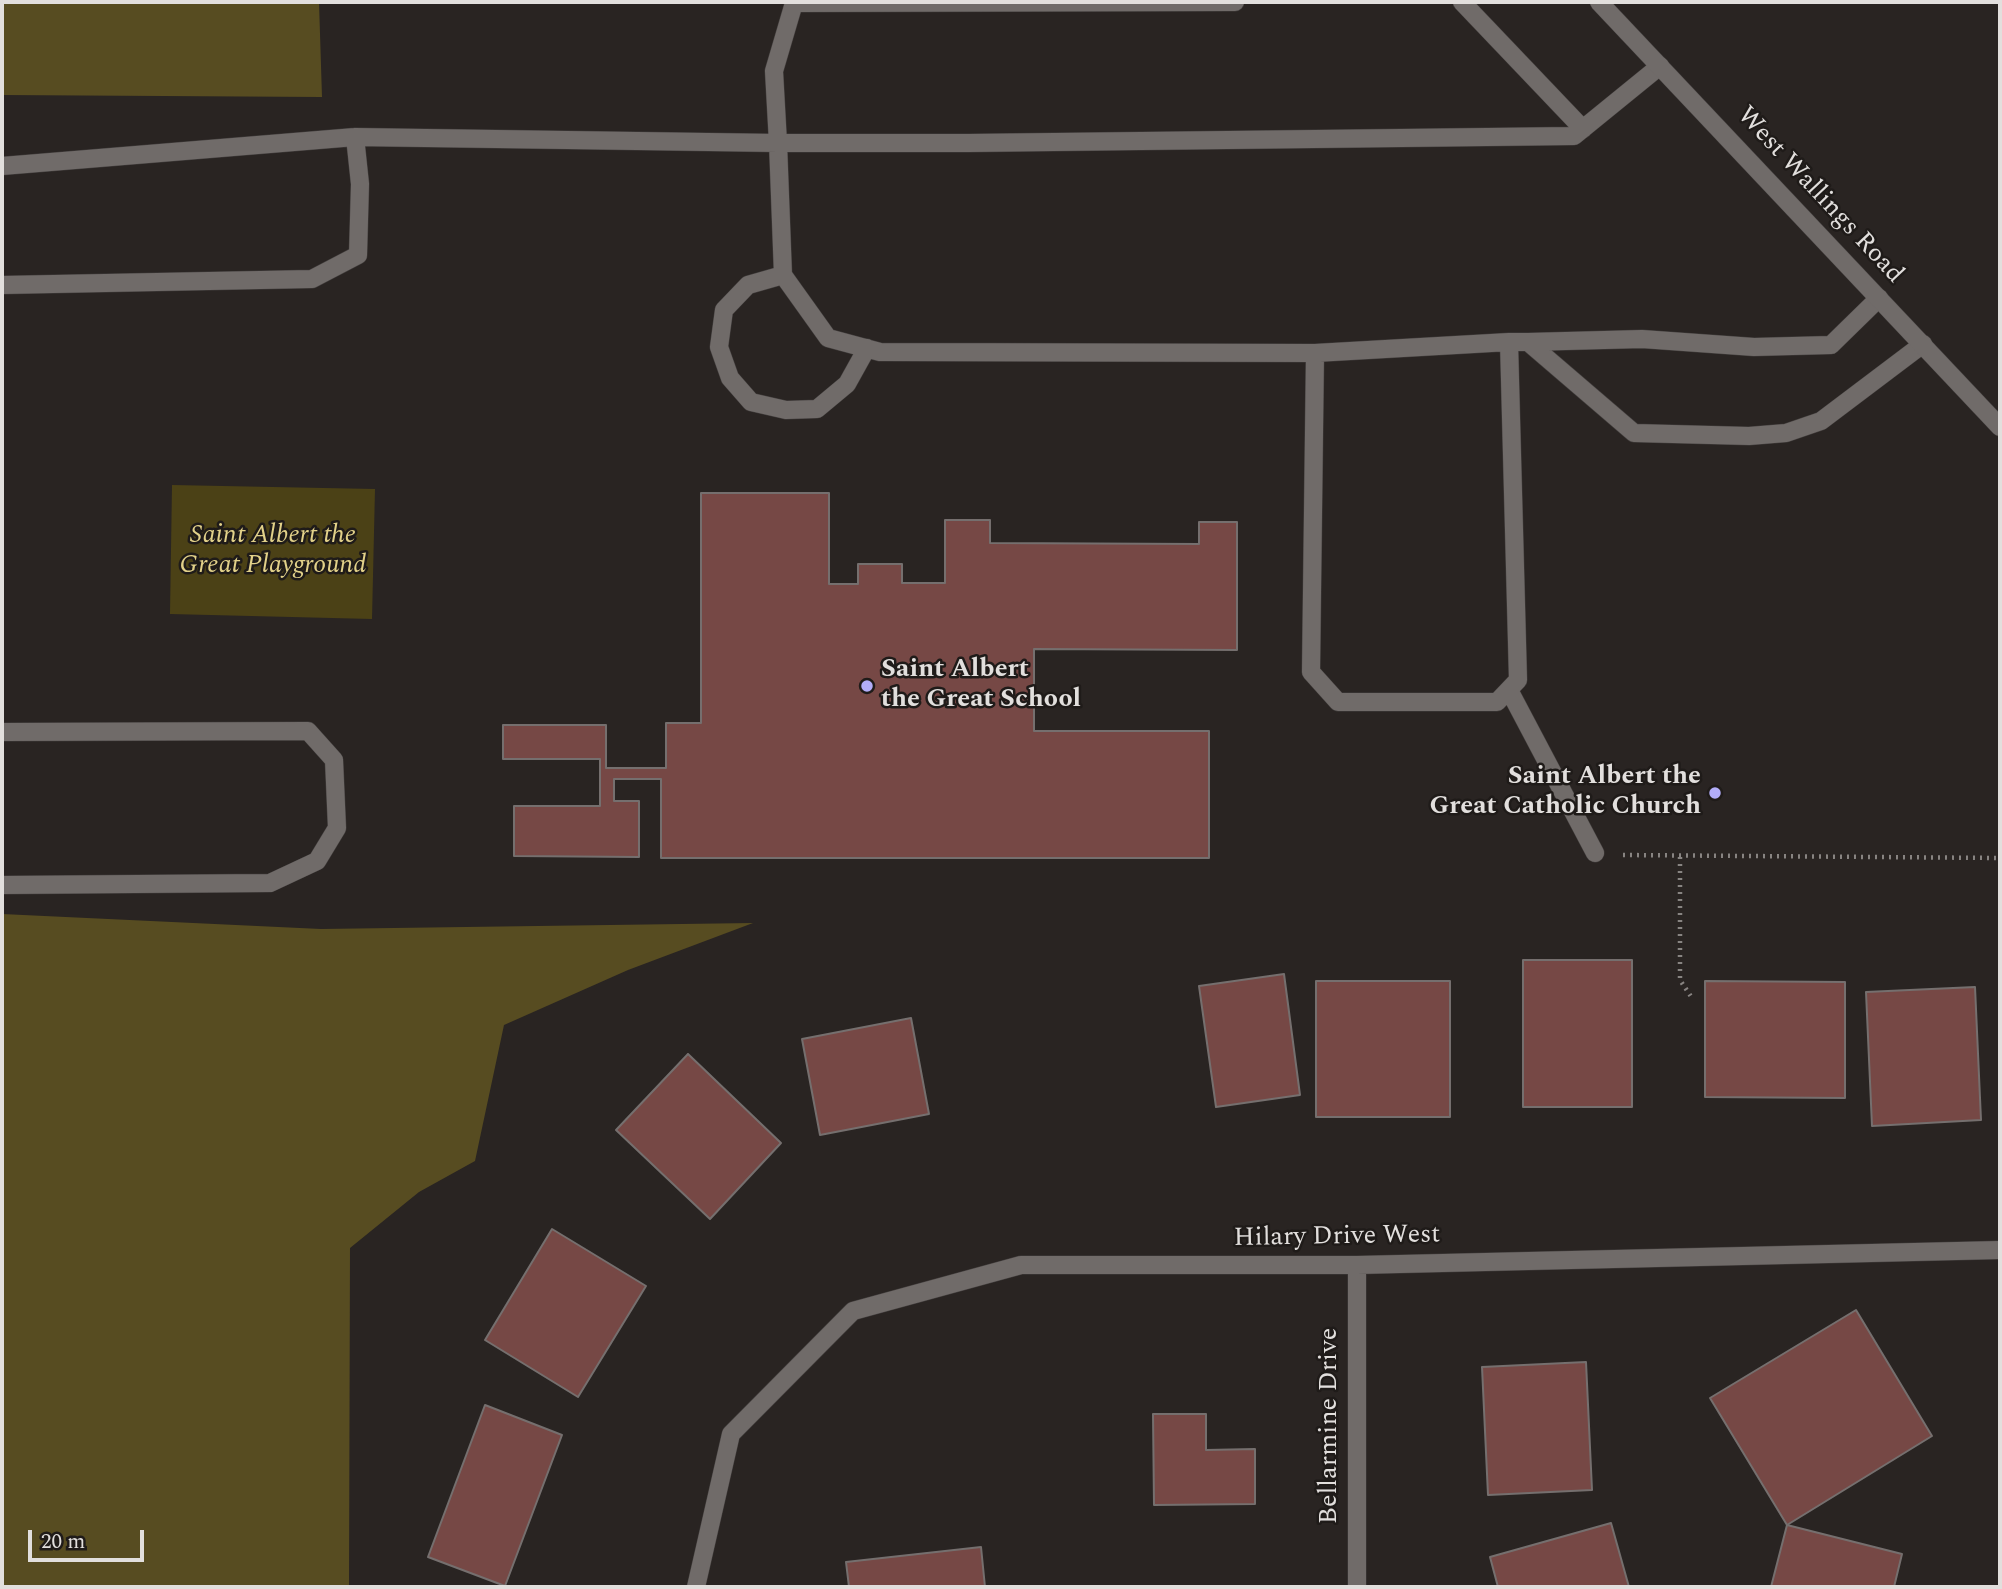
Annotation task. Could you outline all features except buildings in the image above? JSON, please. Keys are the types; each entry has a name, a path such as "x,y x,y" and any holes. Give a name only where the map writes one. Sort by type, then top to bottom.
{"street":[{"path":"1235,2 794,3 774,71 783,275 828,338 880,352 1315,353 1509,342 1642,339 1754,347 1831,345 1880,298"},
{"path":"1461,2 1583,129"},
{"name":"West Wallings Road","path":"1600,2 2000,427"},
{"path":"2,166 355,137 996,143 1574,136 1660,66"},
{"path":"2,285 312,279 358,255 360,184 355,137"},
{"path":"783,275 748,285 724,310 719,347 730,378 751,402 786,410 817,409 848,384 867,348"},
{"path":"1315,353 1311,672 1338,702 1497,702 1518,680 1509,342"},
{"path":"1528,342 1634,433 1749,436 1786,433 1821,421 1923,344"},
{"path":"1509,690 1595,853"},
{"path":"2,732 308,731 334,760 337,828 317,861 270,883 2,885"},
{"name":"Hilary Drive West","path":"696,1587 731,1434 853,1311 1021,1265 1357,1265 2000,1250"},
{"name":"Bellarmine Drive","path":"1357,1265 1357,1587"}],"path":[{"path":"1595,853 1635,857 2000,858"},
{"path":"1680,857 1680,980 1692,998"}],"green space":[{"name":"Saint Albert the Great Playground","path":"172,485 375,489 372,619 170,614"}],"shaded area":[{"path":"2,2 319,2 322,97 2,95"},
{"path":"2,914 321,929 753,923 628,970 504,1025 475,1161 419,1192 350,1248 349,1587 2,1587"}],"place":[{"name":"Saint Albert the Great School","path":"867,686"},
{"name":"Saint Albert the Great Catholic Church","path":"1715,793"}]}
